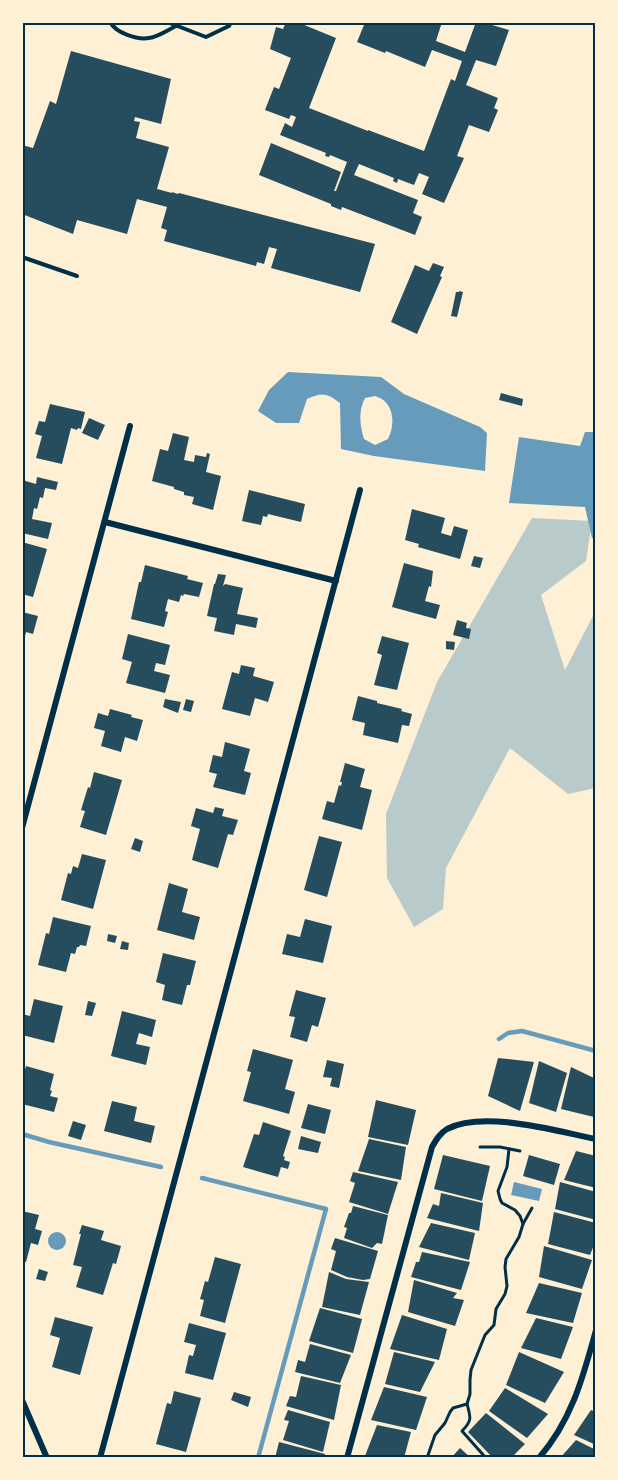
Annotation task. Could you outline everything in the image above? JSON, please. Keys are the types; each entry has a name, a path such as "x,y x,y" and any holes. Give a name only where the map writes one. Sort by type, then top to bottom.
{"street":[{"path":"22,828 130,426"},
{"path":"100,1458 360,490"},
{"path":"105,522 336,581"},
{"path":"347,1458 432,1147 437,1137 445,1130 457,1125 495,1121 596,1139"},
{"path":"539,1458 559,1432 573,1405 596,1330"},
{"path":"22,1400 47,1458"}],"lane":[{"path":"110,22 113,27 134,36 150,38 177,24"},
{"path":"167,22 206,37 229,26 231,22"},
{"path":"22,257 77,276"}],"path":[{"path":"480,1147 491,1146 520,1151"},
{"path":"509,1149 507,1167 498,1191 502,1203 515,1210 523,1224"},
{"path":"486,1458 462,1431 471,1419 467,1404 471,1371 485,1335 494,1325 496,1309 505,1294 506,1259 532,1208"},
{"path":"427,1458 435,1435 445,1423 450,1412 453,1408 467,1404"}],"shaded area":[{"path":"532,518 592,521 586,561 541,595 565,670 595,612 595,788 568,794 510,748 446,868 443,909 414,927 387,878 386,814 437,682"}],"water":[{"path":"288,372 381,377 404,394 480,427 487,433 485,471 374,456 341,449 340,403 328,395 317,395 307,399 299,423 276,423 258,411 269,390","holes":["375,396 390,408 392,427 388,439 375,445 364,439 361,413 365,398"]},
{"path":"585,432 595,432 595,539 592,538 585,507 509,503 519,437 580,446"},
{"path":"514,1182 542,1189 539,1201 511,1195"},
{"path":"57,1232 63,1235 66,1241 63,1247 57,1250 51,1247 48,1241 51,1235"}],"building":[{"path":"286,22 297,22 336,38 309,108 424,151 451,79 455,81 462,61 432,50 425,67 386,51 385,53 357,42 364,25 358,22 442,22 436,41 465,52 476,22 509,30 496,66 476,60 466,85 498,98 494,108 498,110 489,132 469,125 457,156 464,158 444,203 422,194 429,177 419,173 414,185 398,179 397,183 393,181 394,178 359,164 354,175 418,200 413,213 422,217 415,235 342,207 341,210 259,175 271,143 341,172 334,191 336,191 347,162 330,155 325,156 326,153 280,135 285,123 292,127 296,117 291,115 289,119 265,110 274,87 279,89 291,58 270,49 276,27 283,29"},
{"path":"71,51 171,79 161,124 135,117 134,121 140,122 136,138 169,147 157,189 375,244 360,292 271,268 277,249 269,247 264,264 257,262 256,266 164,241 167,230 161,228 167,207 137,199 127,234 77,220 73,234 22,214 22,145 33,148 50,101 56,104"},
{"path":"433,263 444,267 440,276 442,277 417,334 391,322 415,265 429,271"},
{"path":"456,292 463,292 457,317 451,316"},
{"path":"501,393 523,399 522,406 499,400"},
{"path":"50,404 85,412 81,429 71,428 62,464 36,458 42,436 35,434 39,421 45,422"},
{"path":"89,418 105,425 98,440 82,433"},
{"path":"173,433 189,437 184,460 194,462 195,455 206,457 207,453 210,454 206,472 221,476 213,510 192,504 194,497 184,495 184,492 174,487 152,481 160,449 168,451"},
{"path":"37,477 58,482 56,490 45,488 37,509 34,508 32,519 52,523 48,539 22,533 22,480 36,484"},
{"path":"249,490 305,504 301,522 268,514 267,517 263,516 261,525 242,521"},
{"path":"412,509 445,518 441,533 451,536 454,526 468,530 460,559 418,547 419,544 405,540"},
{"path":"22,542 47,549 33,597 22,594"},
{"path":"474,556 483,558 480,568 471,566"},
{"path":"404,563 433,571 431,587 429,586 425,601 440,605 436,619 392,607"},
{"path":"145,565 188,576 187,579 203,583 199,597 184,594 181,595 179,602 168,599 165,611 168,612 164,627 131,619"},
{"path":"218,574 226,575 223,586 225,584 243,588 237,614 258,618 256,628 236,624 234,635 214,631 217,618 207,616"},
{"path":"22,612 38,616 33,634 26,632 23,644"},
{"path":"457,620 467,623 466,628 471,629 469,639 453,635"},
{"path":"128,634 170,645 165,665 156,663 154,671 170,675 165,693 126,683 132,662 122,659"},
{"path":"382,636 409,643 397,690 374,685 382,655 377,653"},
{"path":"446,641 455,642 454,650 446,649"},
{"path":"241,665 255,668 253,676 274,682 268,702 255,698 250,716 222,709 232,672 239,674"},
{"path":"358,696 412,714 409,726 402,725 398,743 363,735 365,723 352,720"},
{"path":"165,699 181,702 178,713 163,707"},
{"path":"186,699 194,701 191,712 183,710"},
{"path":"110,709 143,720 137,741 125,737 121,752 101,746 105,731 94,728 98,713 108,716"},
{"path":"225,742 250,749 244,771 251,773 245,795 213,787 217,774 209,772 213,755 222,757"},
{"path":"345,763 365,769 360,787 372,790 362,830 322,819 327,801 334,803 339,785 341,786"},
{"path":"94,772 122,780 106,835 80,827 85,811 81,810"},
{"path":"215,807 224,809 222,816 238,820 233,835 228,834 218,868 192,860 200,829 191,826 196,808 213,813"},
{"path":"319,836 342,842 327,897 304,890"},
{"path":"135,838 143,841 140,852 131,849"},
{"path":"82,854 106,860 93,909 61,900 68,873 71,874 73,866 78,868"},
{"path":"169,883 188,889 182,912 200,917 194,940 157,930"},
{"path":"53,917 91,926 86,946 80,945 75,954 71,953 66,972 38,965 46,933 49,934"},
{"path":"305,919 332,926 323,963 282,954 287,934 300,937"},
{"path":"108,934 117,936 115,943 107,941"},
{"path":"122,941 129,943 128,950 120,949"},
{"path":"163,953 196,961 182,1005 162,1000 165,985 156,982"},
{"path":"296,990 326,998 318,1027 312,1025 307,1042 290,1037 295,1017 289,1016"},
{"path":"34,999 63,1006 54,1043 22,1035 22,1014 30,1016"},
{"path":"88,1001 96,1003 92,1016 85,1015"},
{"path":"122,1011 156,1020 152,1037 139,1033 136,1044 150,1047 146,1065 111,1056"},
{"path":"253,1049 293,1060 285,1089 295,1092 289,1114 243,1101 251,1072 247,1071"},
{"path":"498,1058 534,1062 520,1111 488,1096"},
{"path":"327,1060 344,1064 339,1088 330,1086 332,1078 323,1077"},
{"path":"539,1061 567,1073 556,1112 529,1103"},
{"path":"26,1066 54,1074 50,1096 58,1098 54,1112 22,1104 22,1079"},
{"path":"571,1067 596,1079 594,1117 561,1109"},
{"path":"376,1100 416,1110 408,1145 368,1137"},
{"path":"112,1101 137,1107 134,1121 155,1126 151,1143 104,1131"},
{"path":"308,1104 331,1110 325,1134 301,1128"},
{"path":"73,1121 86,1125 81,1140 68,1136"},
{"path":"263,1122 291,1131 283,1156 284,1160 290,1162 288,1169 281,1167 278,1177 243,1167 254,1134 259,1135"},
{"path":"301,1136 321,1142 318,1153 298,1149"},
{"path":"369,1139 406,1147 401,1180 358,1171"},
{"path":"576,1151 596,1156 596,1188 564,1180"},
{"path":"443,1155 490,1166 482,1201 434,1189"},
{"path":"529,1155 560,1164 554,1185 523,1176"},
{"path":"353,1172 398,1182 388,1214 349,1202 355,1183 350,1181"},
{"path":"560,1182 596,1192 596,1220 555,1209"},
{"path":"441,1193 483,1203 479,1231 427,1218 433,1204 439,1206"},
{"path":"353,1206 388,1215 382,1244 377,1243 372,1248 344,1238 347,1228 344,1227"},
{"path":"22,1211 39,1215 35,1229 42,1231 38,1245 31,1243 26,1262 22,1262"},
{"path":"554,1212 596,1223 596,1240 590,1255 548,1244"},
{"path":"431,1223 475,1233 469,1260 419,1247"},
{"path":"82,1225 104,1231 101,1240 121,1246 103,1295 76,1287 82,1267 73,1265"},
{"path":"335,1238 378,1251 370,1279 347,1277 331,1270 336,1251 331,1249"},
{"path":"544,1246 592,1260 582,1289 539,1277"},
{"path":"422,1252 470,1262 461,1290 411,1277"},
{"path":"215,1257 241,1264 225,1323 200,1316 204,1300 200,1299 205,1281 208,1282"},
{"path":"39,1269 48,1272 45,1281 36,1279"},
{"path":"329,1272 346,1279 369,1282 360,1315 322,1307"},
{"path":"414,1280 457,1293 453,1298 464,1300 455,1326 408,1312"},
{"path":"539,1283 582,1293 573,1323 526,1313"},
{"path":"320,1308 362,1319 353,1353 309,1341"},
{"path":"402,1315 447,1329 439,1360 390,1349"},
{"path":"55,1317 93,1327 80,1375 52,1367 60,1338 50,1335"},
{"path":"536,1318 573,1327 561,1359 521,1348"},
{"path":"189,1323 226,1333 213,1380 185,1373 189,1355 193,1356 196,1345 184,1342"},
{"path":"310,1344 351,1355 340,1383 295,1372 298,1360 305,1362"},
{"path":"394,1352 435,1362 420,1392 385,1384"},
{"path":"519,1352 564,1372 545,1403 506,1385"},
{"path":"301,1376 341,1385 334,1420 286,1406 290,1396 296,1397"},
{"path":"384,1387 427,1397 416,1430 371,1420"},
{"path":"505,1388 548,1414 527,1438 489,1411"},
{"path":"174,1391 201,1398 186,1452 156,1444 167,1403 171,1404"},
{"path":"234,1392 251,1397 248,1407 231,1400"},
{"path":"288,1410 330,1422 323,1452 283,1440 289,1421 284,1420"},
{"path":"591,1410 596,1412 596,1445 574,1435"},
{"path":"486,1413 525,1444 511,1458 493,1458 468,1432"},
{"path":"377,1425 411,1432 404,1458 365,1456"},
{"path":"576,1440 596,1450 596,1458 560,1458"},
{"path":"279,1442 325,1454 324,1458 275,1458"},
{"path":"460,1448 471,1458 451,1458"}],"waterway":[{"path":"499,1039 508,1033 522,1031 596,1051"},
{"path":"22,1134 161,1167"},
{"path":"202,1178 326,1209 258,1458"}]}
